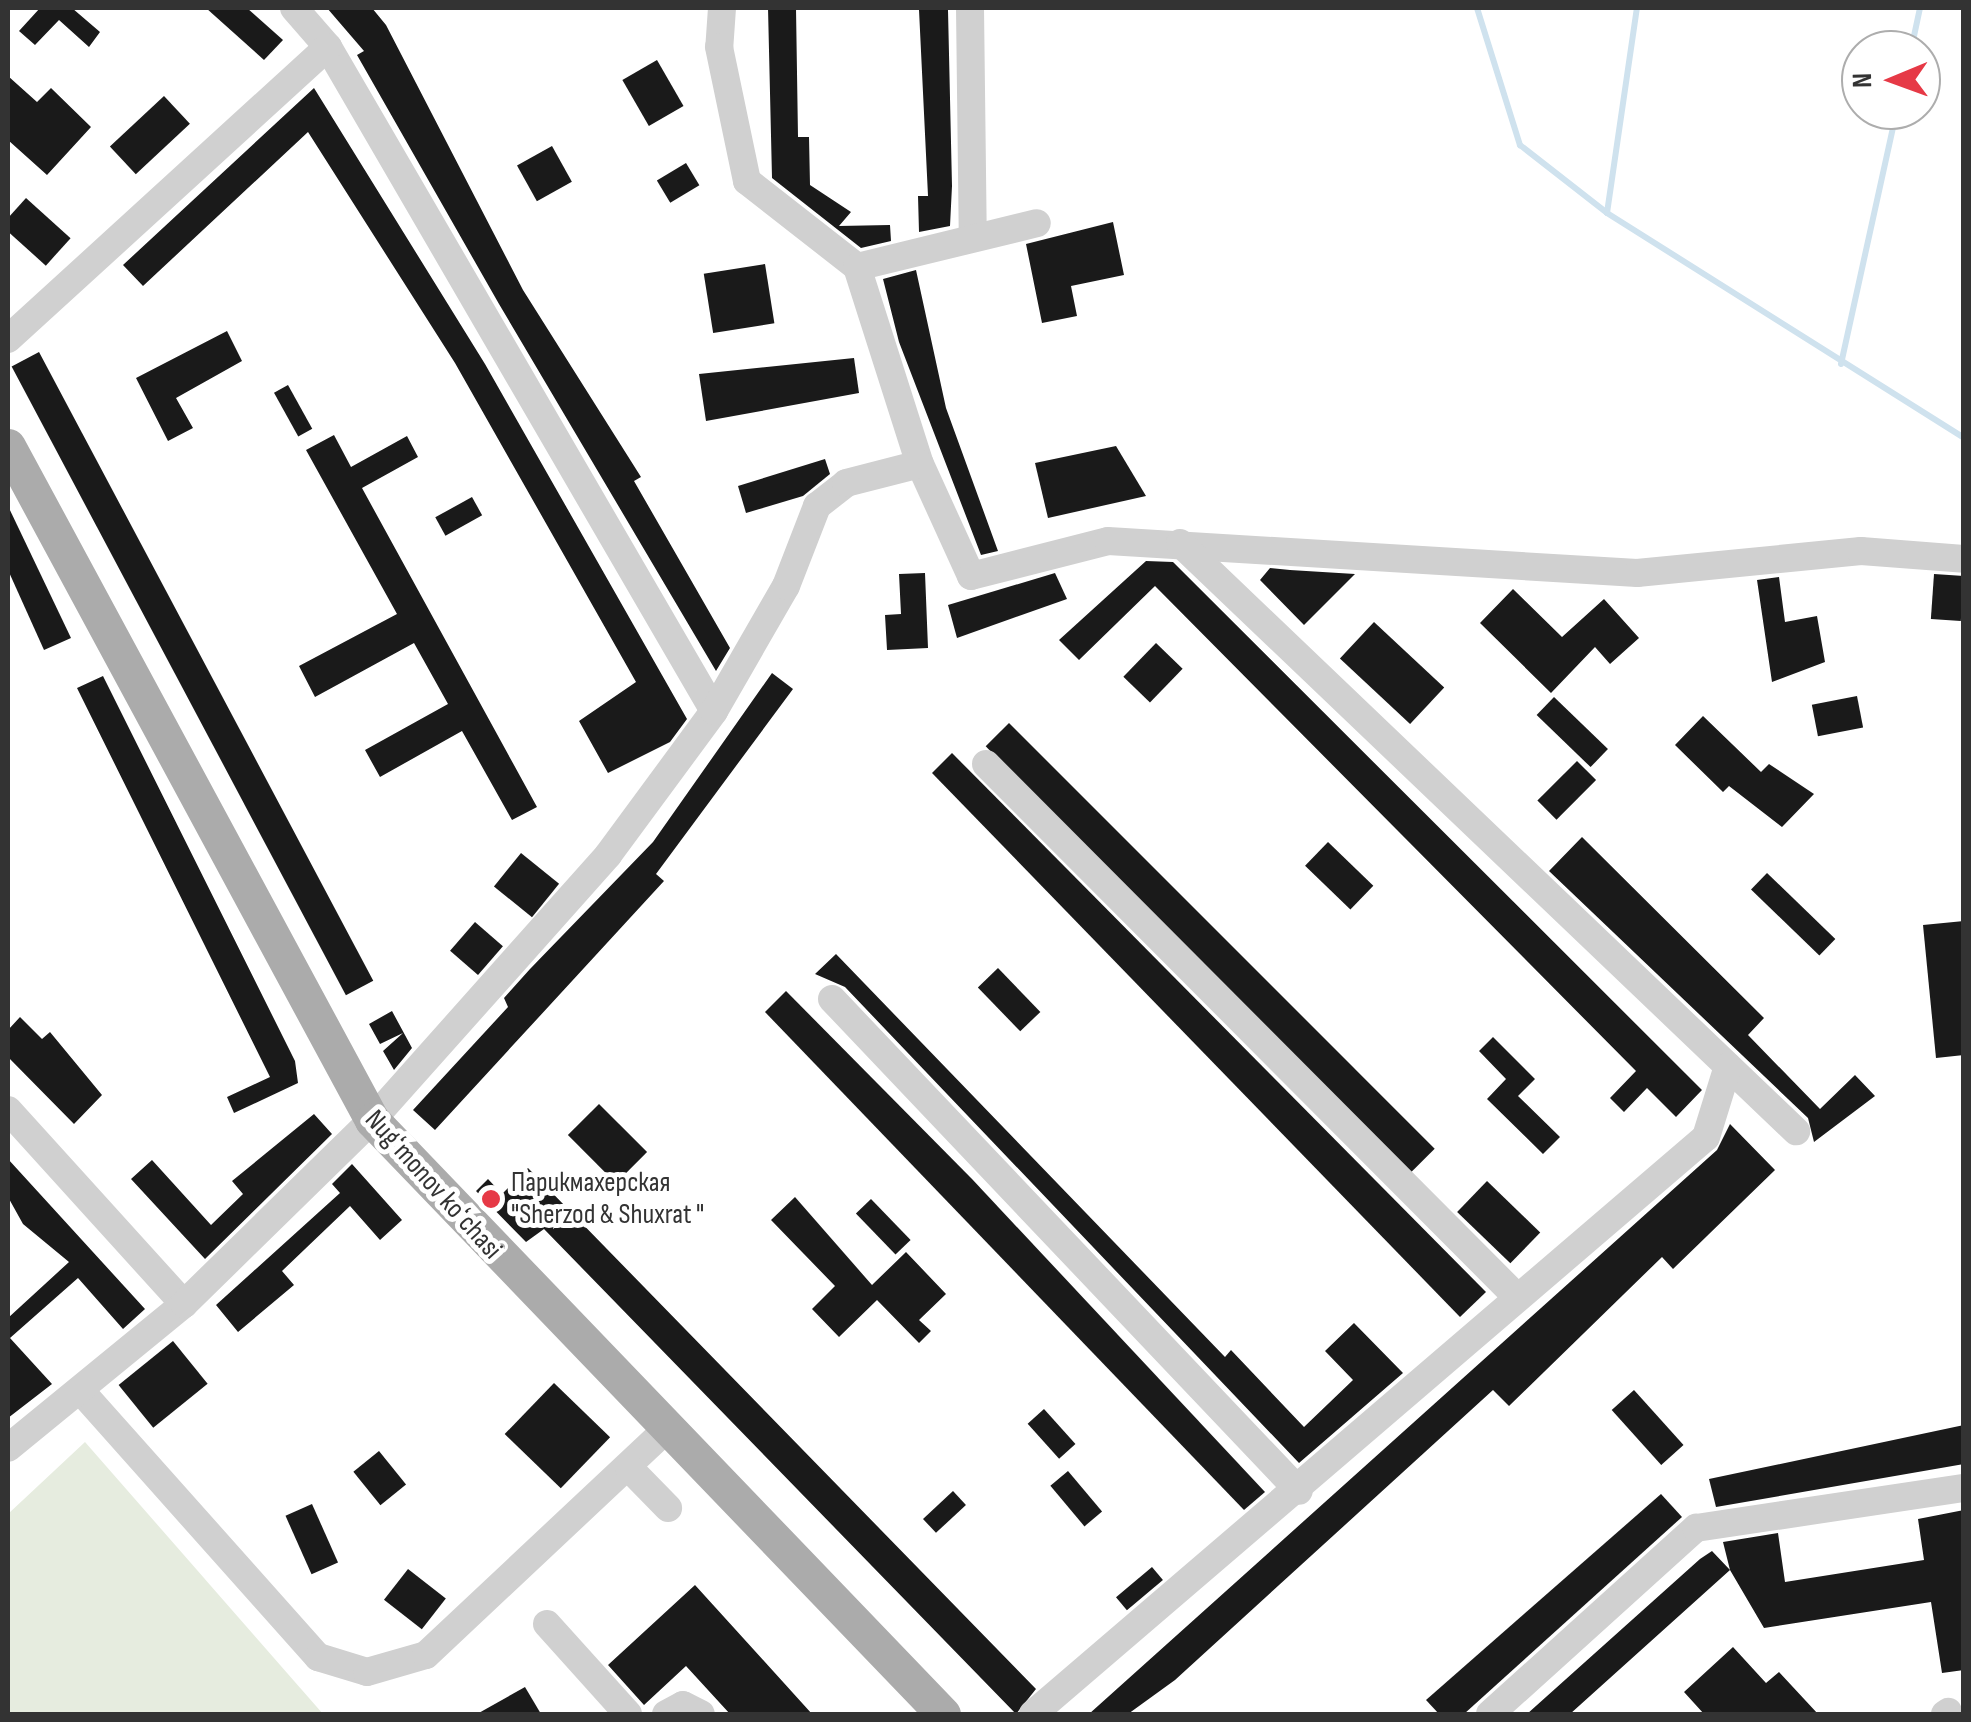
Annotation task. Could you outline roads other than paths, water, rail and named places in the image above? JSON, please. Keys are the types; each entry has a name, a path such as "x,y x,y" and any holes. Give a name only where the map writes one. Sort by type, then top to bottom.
{"main road":[{"name":"Nugʻmonov koʻchasi","path":"8,446 372,1120 942,1714"}],"street":[{"path":"294,8 328,46 714,711"},
{"path":"722,8 719,46 748,181 856,268 920,464 970,576 1108,540 1638,573 1861,551 1964,560"},
{"path":"970,8 973,238"},
{"path":"8,339 328,46"},
{"path":"856,268 1037,223"},
{"path":"8,1448 184,1304 372,1120 608,855 714,711 786,586 818,506 846,483 920,464"},
{"path":"1180,543 1796,1131"},
{"path":"986,764 1517,1297"},
{"path":"832,999 1300,1491"},
{"path":"1032,1714 1300,1491 1517,1297 1706,1137 1728,1066"},
{"path":"8,1110 184,1304"},
{"path":"80,1390 318,1657 342,1670 396,1670 426,1655 667,1429"},
{"path":"629,1468 668,1508"},
{"path":"1490,1714 1696,1528 1964,1488"},
{"path":"547,1624 628,1714"},
{"path":"666,1714 682,1705 700,1714"}],"waterway":[{"path":"1477,8 1520,145 1607,213 1964,438"},
{"path":"1607,213 1637,8"},
{"path":"1915,30 1920,8"},
{"path":"1841,364 1893,130"}],"place":[{"name":"Парикмахерская \"Sherzod & Shuxrat \"","path":"491,1199"}]}
